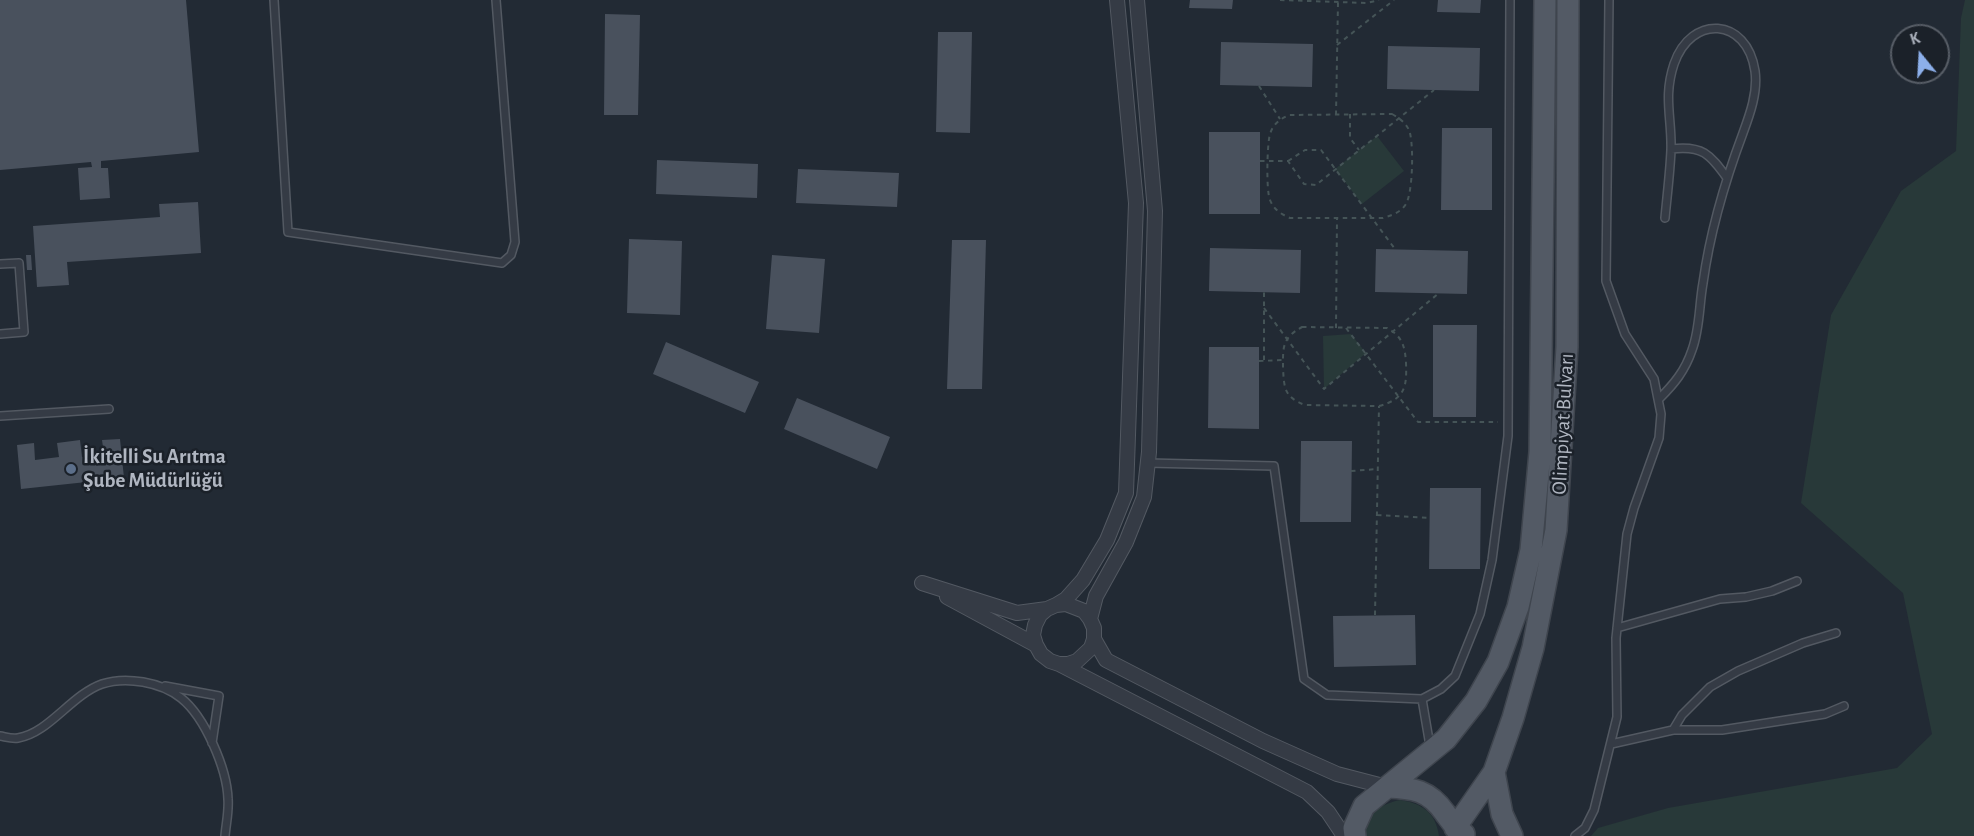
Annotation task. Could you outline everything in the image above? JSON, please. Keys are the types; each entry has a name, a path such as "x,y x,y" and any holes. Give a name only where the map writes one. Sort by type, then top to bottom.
{"main road":[{"name":"Olimpiyat Bulvarı","path":"1355,836 1356,822 1365,806 1446,739 1476,701 1498,662 1518,607 1531,549 1540,452 1545,0"},
{"name":"Olimpiyat Bulvarı","path":"1459,833 1494,772 1513,718 1533,648 1556,530 1568,346 1568,0"},
{"path":"1494,772 1502,814 1512,836"},
{"path":"1387,787 1423,792 1437,801 1459,833"}],"street":[{"path":"1117,0 1136,203 1126,493 1107,540 1083,580 1066,599 1040,615 1035,625 1036,645 1041,654 1050,661 1306,792 1328,812 1344,836"},
{"path":"1090,619 1096,596 1126,542 1144,497 1148,463 1155,211 1137,0"},
{"path":"1036,645 922,583 1017,613 1066,604 1076,606 1090,619 1094,628 1094,639 1091,648 1077,661 1059,664"},
{"path":"1094,639 1106,660 1263,741 1336,774 1387,787"}],"lane":[{"path":"274,0 288,232 502,263 511,255 515,242 496,0"},
{"path":"1148,463 1274,466 1304,679 1327,695 1422,699 1441,689 1455,676 1480,614 1492,560 1508,436 1510,0"},
{"path":"1575,836 1584,828 1594,810 1617,717 1617,628 1627,534 1659,438 1661,414 1654,379 1624,334 1606,281 1609,0"},
{"path":"1659,399 1677,381 1693,348 1703,282 1727,178 1752,111 1755,73 1749,51 1739,37 1719,27 1698,33 1687,42 1674,62 1667,93 1671,149 1665,218"},
{"path":"1671,149 1688,147 1706,152 1716,161 1727,178"},
{"path":"0,264 19,262 24,332 0,334"},
{"path":"0,416 109,409"},
{"path":"1617,628 1720,599 1746,597 1772,591 1797,581"},
{"path":"1673,730 1682,715 1710,687 1738,671 1803,643 1836,633"},
{"path":"0,736 16,739 31,735 75,699 102,684 129,681 219,696 212,743"},
{"path":"159,685 181,698 199,719 212,743 224,774 228,800 225,836"},
{"path":"1422,699 1431,751"},
{"path":"1611,744 1673,730 1722,730 1825,714 1844,706"}],"path":[{"path":"1280,0 1367,3 1379,0"},
{"path":"1337,45 1394,0"},
{"path":"1336,115 1338,2"},
{"path":"1259,86 1280,119"},
{"path":"1288,161 1304,184 1316,185 1434,90"},
{"path":"1350,114 1350,138 1359,150"},
{"path":"1392,114 1407,127 1411,136 1411,192 1402,210 1383,218 1290,218 1281,214 1270,199 1268,190 1270,135 1280,119 1289,115 1336,115 1392,114"},
{"path":"1260,161 1288,161 1305,150 1321,150 1395,249"},
{"path":"1336,328 1337,218"},
{"path":"1264,292 1264,360"},
{"path":"1264,308 1324,389 1439,293"},
{"path":"1302,327 1336,328 1386,328 1402,340 1406,350 1407,380 1399,396 1389,404 1379,406 1305,405 1296,402 1284,387 1283,348 1287,339 1302,327"},
{"path":"1346,328 1418,422 1508,422"},
{"path":"1259,361 1283,360"},
{"path":"1375,615 1379,406"},
{"path":"1351,471 1378,469"},
{"path":"1377,515 1430,518"}],"shaded area":[{"path":"1965,0 1974,0 1974,836 1591,836 1598,828 1668,808 1897,768 1932,734 1903,593 1801,503 1831,315 1901,191 1956,151 1961,18"},
{"path":"1377,136 1404,171 1362,204 1335,169"},
{"path":"1351,334 1366,353 1324,389 1323,336"},
{"path":"1400,800 1427,810 1435,821 1439,836 1363,836 1364,828 1375,811 1386,804"}],"building":[{"path":"0,0 186,0 199,152 101,161 101,168 108,168 110,198 80,200 78,168 92,167 91,162 0,170"},
{"path":"1190,0 1233,0 1232,9 1189,8"},
{"path":"1438,0 1481,0 1480,13 1437,12"},
{"path":"605,14 640,15 638,115 604,115"},
{"path":"938,32 972,32 970,133 936,132"},
{"path":"1221,42 1313,44 1312,87 1220,85"},
{"path":"1388,46 1480,48 1479,91 1387,89"},
{"path":"1442,128 1492,128 1492,210 1441,210"},
{"path":"1209,132 1260,132 1260,214 1209,214"},
{"path":"657,160 758,164 757,198 656,194"},
{"path":"798,169 899,173 897,207 796,203"},
{"path":"198,202 201,253 67,262 69,285 37,287 33,226 160,217 159,204"},
{"path":"629,239 682,241 680,315 627,313"},
{"path":"952,240 986,240 982,389 947,389"},
{"path":"1210,248 1301,250 1300,293 1209,291"},
{"path":"1376,249 1468,251 1467,294 1375,292"},
{"path":"26,255 31,255 32,270 27,270"},
{"path":"772,255 825,259 819,333 766,329"},
{"path":"1433,325 1477,325 1476,417 1433,417"},
{"path":"666,342 759,382 745,413 653,374"},
{"path":"1209,347 1259,347 1259,429 1208,428"},
{"path":"797,398 890,437 877,469 784,429"},
{"name":"İkitelli Su Arıtma Şube Müdürlüğü","path":"120,439 124,478 21,489 17,445 34,443 35,460 59,457 57,443 80,440 82,457 104,454 102,440"},
{"path":"1301,441 1352,441 1351,522 1300,522"},
{"path":"1430,488 1481,488 1480,569 1429,569"},
{"path":"1415,615 1416,665 1334,667 1333,616"}],"place":[{"name":"İkitelli Su Arıtma Şube Müdürlüğü","path":"71,469"}]}
